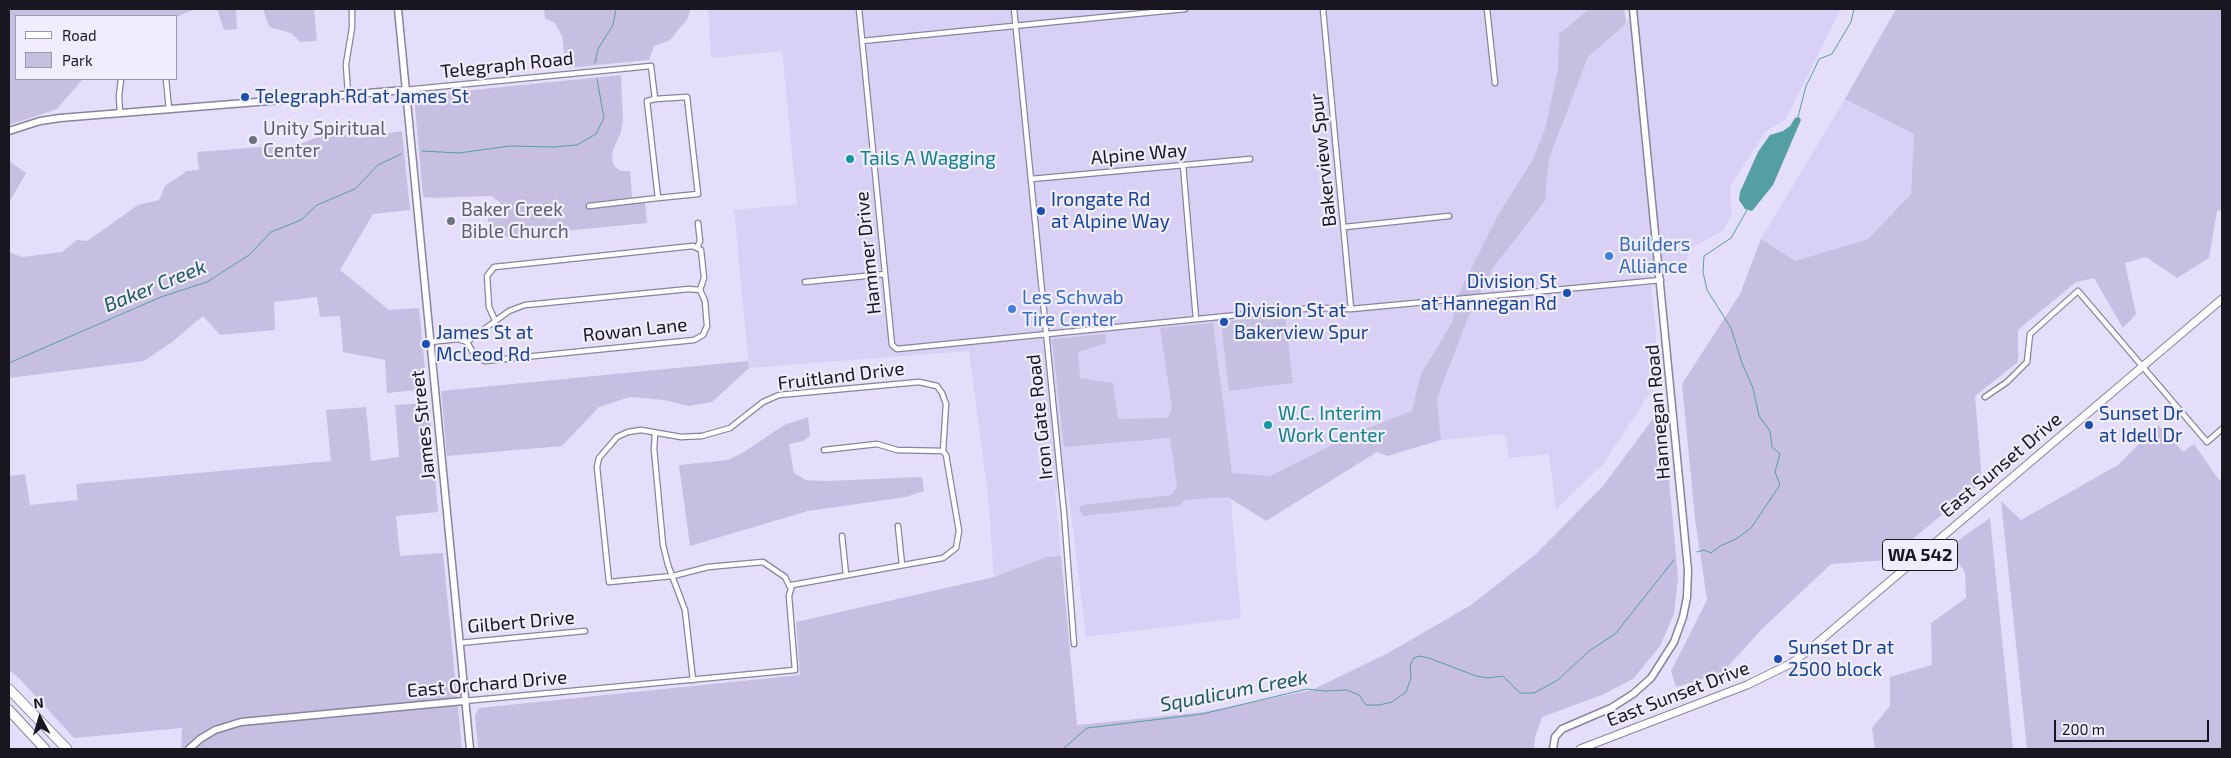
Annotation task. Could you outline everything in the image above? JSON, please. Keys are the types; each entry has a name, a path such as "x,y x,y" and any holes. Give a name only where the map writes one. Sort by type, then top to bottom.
{"highway":[{"path":"9,689 67,749"},
{"path":"9,710 46,749"}],"main road":[{"name":"James Street","path":"398,9 470,749"},
{"name":"Hannegan Road","path":"1553,749 1555,738 1562,728 1611,708 1633,694 1651,678 1674,642 1683,617 1687,597 1688,570 1633,9"},
{"name":"Telegraph Road","path":"9,131 52,119 405,90"},
{"name":"East Sunset Drive","path":"1580,749 1747,685 1790,664 1809,650 2222,299"},
{"name":"East Orchard Drive","path":"190,749 200,739 215,730 241,722 464,701"}],"street":[{"path":"348,95 346,64 350,42 352,9"},
{"name":"Hammer Drive","path":"859,9 892,345 896,349 1047,335"},
{"name":"Iron Gate Road","path":"1014,9 1064,513 1074,644"},
{"path":"862,41 1185,9"},
{"name":"Bakerview Spur","path":"1323,9 1352,309"},
{"path":"1487,9 1495,84"},
{"name":"Telegraph Road","path":"405,90 651,66 655,99"},
{"path":"120,113 121,80"},
{"path":"166,80 169,109"},
{"path":"588,206 698,194 687,98 647,101 658,198"},
{"name":"Alpine Way","path":"1031,179 1250,159"},
{"path":"1183,165 1196,319"},
{"path":"1344,227 1449,216"},
{"path":"697,248 700,241 698,223"},
{"path":"495,320 490,307 487,276 494,268 692,246 701,250 704,278 700,290"},
{"path":"806,282 885,274"},
{"path":"1047,335 1299,309 1352,309 1661,280"},
{"name":"Rowan Lane","path":"689,289 700,290 705,301 707,326 703,335 694,340 485,361 475,356 467,342 495,320 510,311 525,306 689,289"},
{"path":"1984,397 2007,382 2027,362 2030,334 2078,291 2207,442 2222,429"},
{"path":"430,342 458,340 467,342"},
{"name":"Fruitland Drive","path":"919,382 937,386 944,398 946,404 943,450 946,455 958,543 953,552 943,558 794,584 790,587 785,577 764,562 708,567 672,576 608,582 597,467 599,458 617,437 641,430 681,437 702,436 730,428 763,402 779,395 919,382"},
{"path":"655,432 654,449 663,545 685,610 693,680"},
{"path":"824,450 877,444 905,450 943,450"},
{"path":"898,526 902,565"},
{"path":"842,536 846,575"},
{"name":"East Orchard Drive","path":"464,701 796,670 789,596 790,587"},
{"name":"Gilbert Drive","path":"459,643 585,631"}],"shaded area":[{"path":"708,9 1589,9 1559,34 1558,68 1545,129 1532,161 1499,213 1454,307 1452,322 1420,376 1412,411 1355,433 1246,488 1231,500 1241,618 1086,637 1068,489 1055,490 1061,556 1046,557 994,577 988,496 969,351 749,368 734,210 797,204 782,51 711,58"},
{"path":"1637,9 1841,9 1786,119 1766,131 1730,186 1732,213 1724,230 1689,249 1687,261 1650,273 1660,378 1603,464 1556,510 1549,454 1509,458 1505,434 1441,440 1437,399 1468,318 1493,268 1545,201 1549,159 1588,57 1619,30"},
{"path":"1845,99 1914,134 1911,194 1868,239 1795,261 1761,239"},
{"path":"1799,117 1801,120 1773,185 1752,211 1745,209 1739,200 1740,192 1758,152 1770,135 1783,131 1790,126 1795,118"}],"green space":[{"path":"9,9 195,9 178,16 15,15 15,80 82,80 57,109 9,125"},
{"path":"217,9 236,9 237,29 224,30"},
{"path":"263,9 314,9 317,41 300,42 291,33 269,27"},
{"path":"544,9 690,9 688,18 670,40 654,46 649,60 566,68 562,36 555,23 545,18"},
{"path":"1589,9 1624,9 1626,22 1588,57 1549,159 1545,201 1493,268 1468,318 1437,399 1441,440 1387,456 1377,452 1266,521 1228,497 1185,500 1179,506 1083,516 1079,508 1082,505 1171,495 1177,487 1170,438 1064,447 1052,339 1105,334 1106,343 1078,352 1080,378 1113,383 1118,419 1168,418 1172,408 1160,328 1213,323 1232,473 1270,476 1355,433 1412,411 1420,376 1452,322 1454,307 1461,289 1499,213 1532,161 1545,129 1558,68 1559,34"},
{"path":"1896,9 2222,9 2222,210 2217,211 2209,258 2177,278 2146,257 2125,263 2136,314 2123,328 2094,278 2076,282 2018,330 2018,362 1975,396 1982,482 1887,560 1831,564 1762,629 1722,673 1676,687 1671,671 1707,600 1695,518 1682,384 1740,294 1761,239 1795,261 1868,239 1911,194 1914,134 1845,99"},
{"path":"621,75 623,121 621,132 613,150 612,160 615,167 621,171 630,171 632,197 645,202 647,223 490,238 487,212 500,210 500,202 491,196 423,197 414,96"},
{"path":"402,131 410,210 373,214 340,270 389,310 419,308 427,389 387,393 385,360 343,352 340,316 320,317 317,297 274,302 275,330 220,335 203,316 172,342 144,361 9,378 9,252 22,257 62,252 77,240 87,241 138,205 159,200 165,186 187,171 199,170 197,152 300,144 332,132 359,138"},
{"path":"9,161 26,173 9,203"},
{"path":"1285,315 1293,383 1229,391 1221,322"},
{"path":"748,361 749,368 712,402 689,406 664,400 630,397 599,407 562,446 447,456 441,391"},
{"path":"429,403 438,512 396,516 400,556 443,553 462,749 181,749 182,728 74,738 19,678 9,670 9,476 25,474 30,505 78,500 76,484 331,461 326,410 366,407 371,461 399,457 395,405"},
{"path":"1661,408 1678,577 1674,614 1660,646 1633,679 1602,695 1542,717 1535,737 1534,749 478,749 475,715 479,708 800,675 796,622 994,577 1046,557 1061,556 1077,725 1204,712 1312,690 1388,653 1471,605 1536,554 1603,486"},
{"path":"808,417 810,436 803,441 789,444 794,473 806,480 825,481 922,477 924,491 906,497 808,511 690,546 679,465 728,460 744,452 784,425"},
{"path":"2158,425 2183,452 2194,444 2219,480 2222,480 2222,749 2027,749 2001,501 2021,520 2118,465"},
{"path":"1990,518 2013,749 1875,749 1872,728 1890,706 1890,677 1932,665 1931,623 1966,598 1965,573 1949,547"}],"waterway":[{"name":"Baker Creek","path":"595,63 598,49 613,25 616,9"},
{"name":"Squalicum Creek","path":"1798,117 1806,86 1819,59 1832,54 1851,22 1854,9"},
{"name":"Baker Creek","path":"422,151 459,153 510,146 553,147 577,145 596,134 604,118 597,79"},
{"name":"Baker Creek","path":"9,363 161,297 207,282 249,255 271,232 301,220 317,205 355,189 378,165 401,154"},
{"name":"Squalicum Creek","path":"1697,552 1704,550 1711,553 1751,528 1780,485 1775,472 1780,454 1772,447 1770,431 1759,416 1753,388 1742,363 1731,328 1707,290 1703,272 1704,256 1731,238 1747,210"},
{"name":"Squalicum Creek","path":"1063,749 1087,728 1202,714 1307,689 1325,691 1347,690 1359,695 1366,705 1392,702 1406,692 1411,678 1410,665 1414,658 1420,656 1476,676 1488,678 1503,676 1520,693 1534,693 1558,680 1589,651 1615,634 1674,560"}],"place":[{"name":"Telegraph Rd at James St","path":"245,97"},
{"name":"Unity Spiritual Center","path":"253,140"},
{"name":"Tails A Wagging","path":"850,159"},
{"name":"Irongate Rd at Alpine Way","path":"1041,211"},
{"name":"Baker Creek Bible Church","path":"451,221"},
{"name":"Builders Alliance","path":"1609,256"},
{"name":"Division St at Hannegan Rd","path":"1567,293"},
{"name":"Les Schwab Tire Center","path":"1012,309"},
{"name":"Division St at Bakerview Spur","path":"1224,322"},
{"name":"James St at McLeod Rd","path":"426,344"},
{"name":"W.C. Interim Work Center","path":"1268,425"},
{"name":"Sunset Dr at Idell Dr","path":"2089,425"},
{"name":"Sunset Dr at 2500 block","path":"1778,659"}]}
